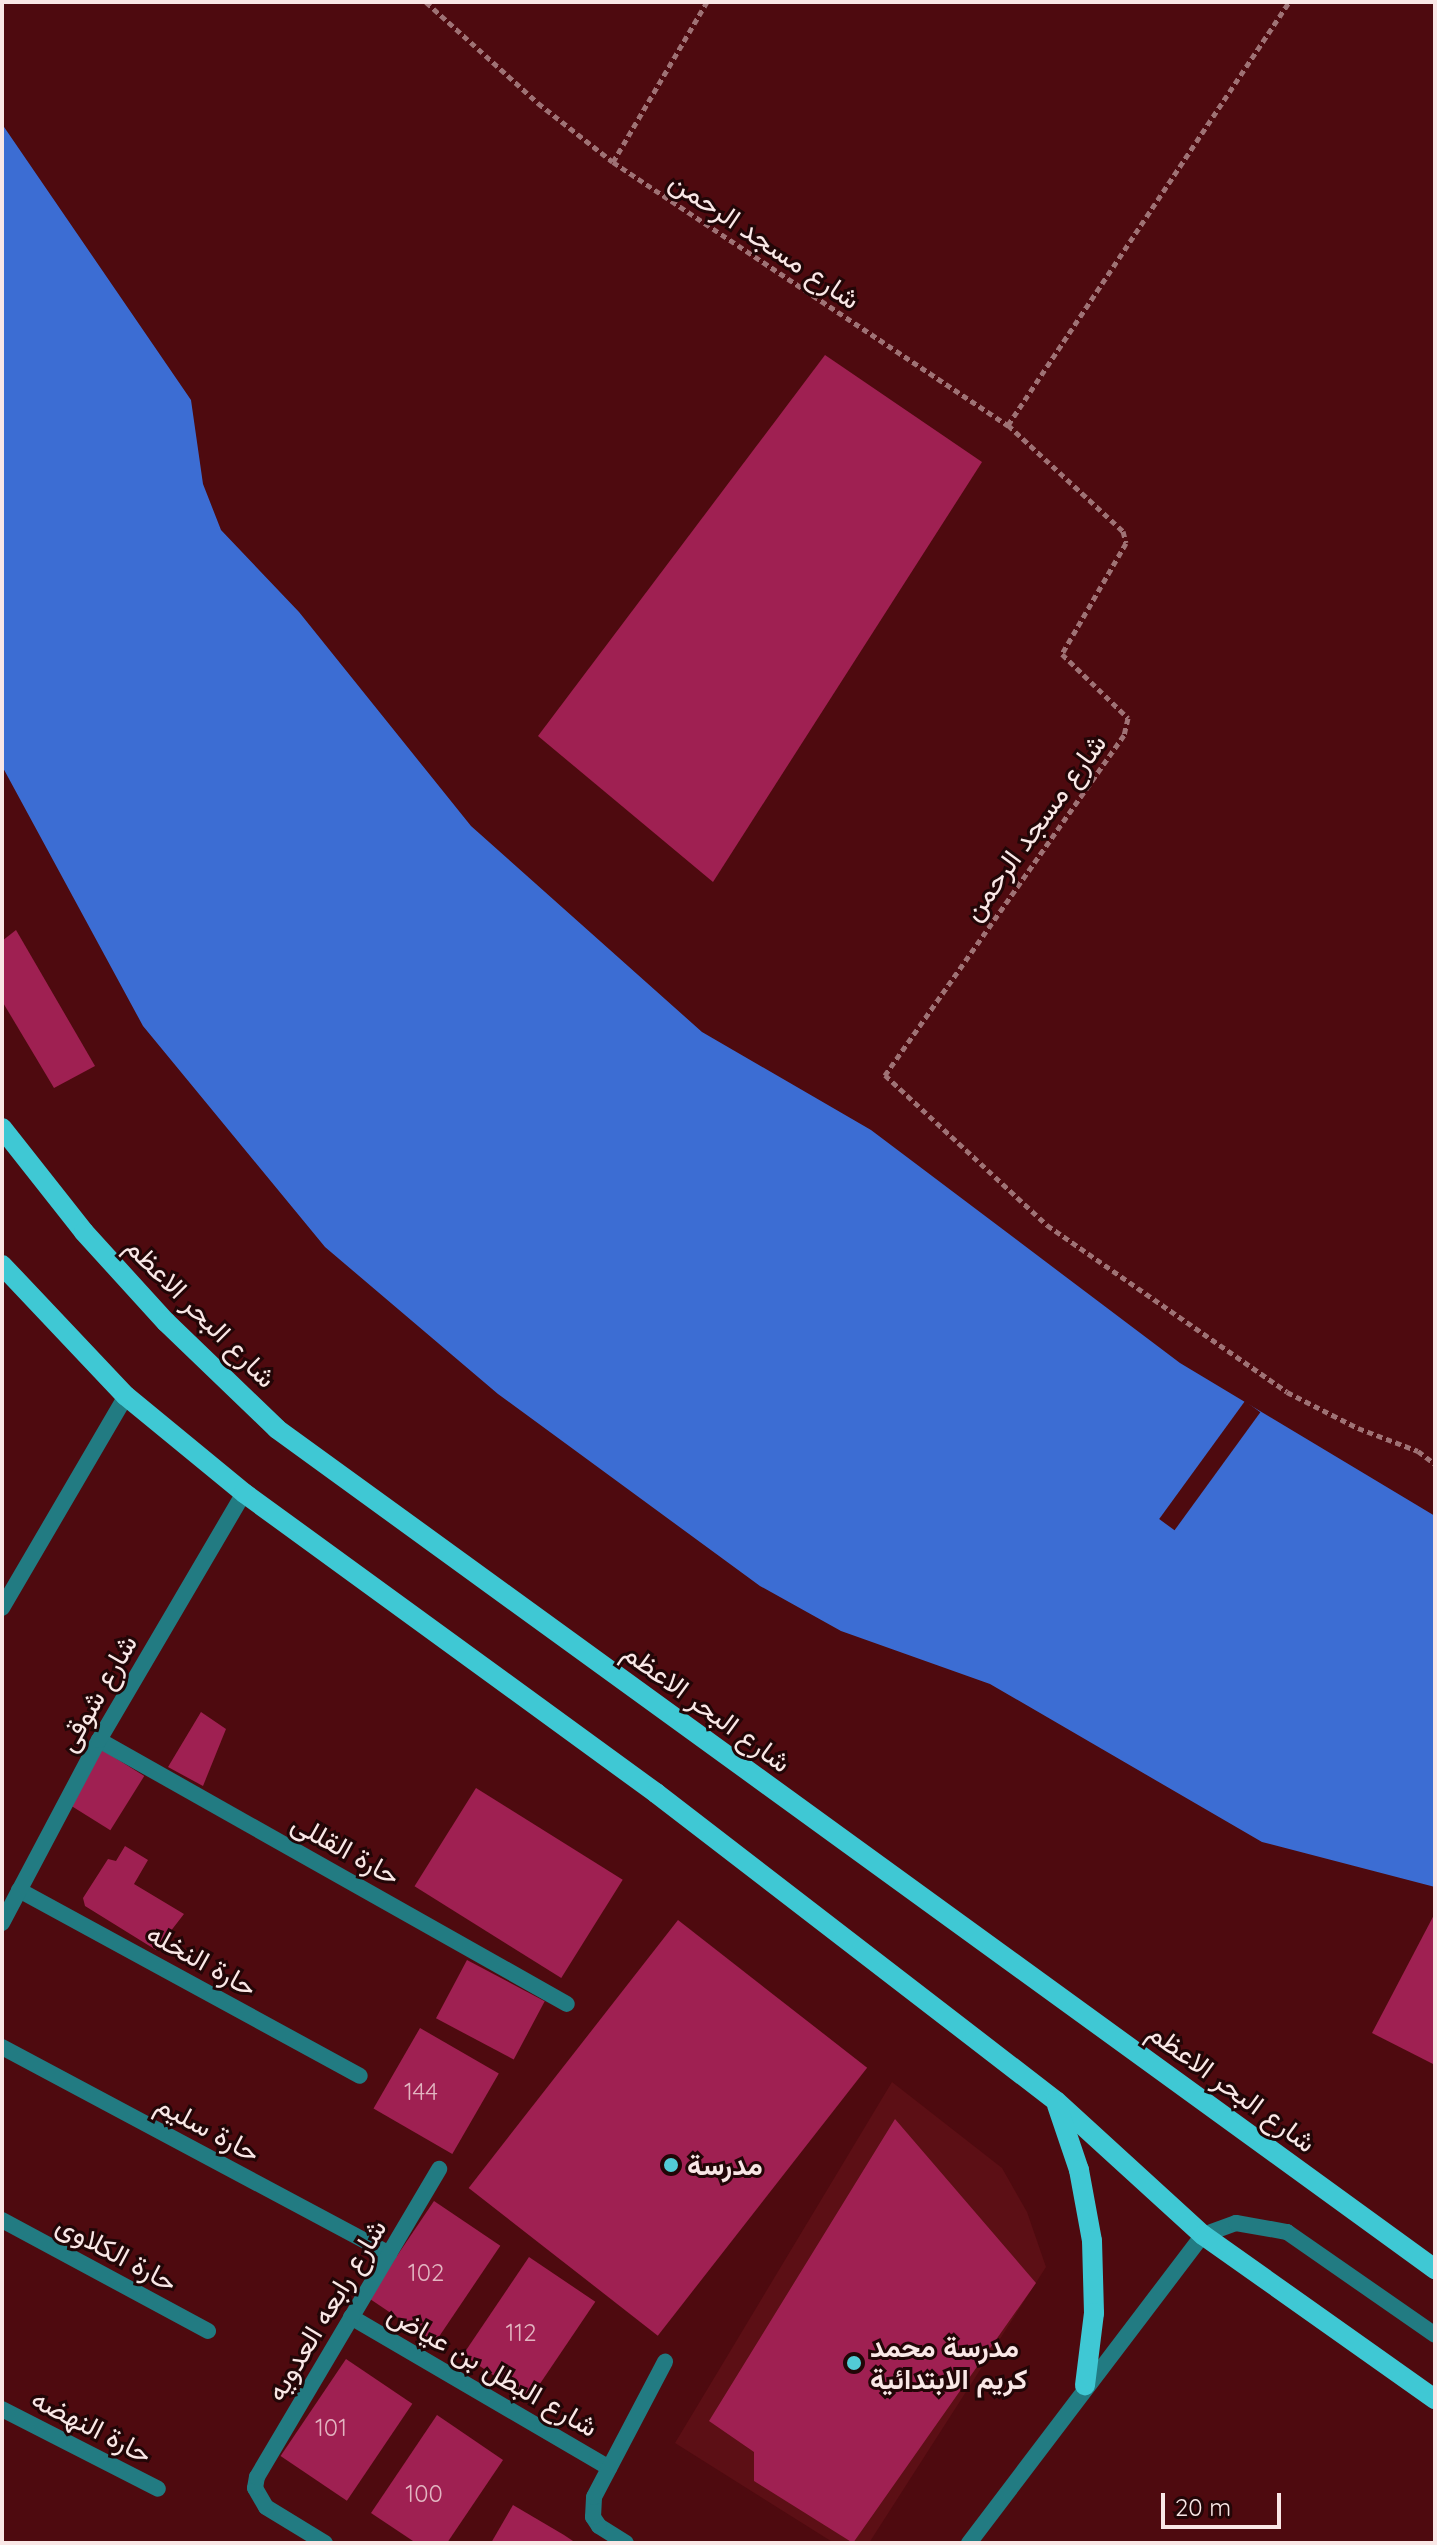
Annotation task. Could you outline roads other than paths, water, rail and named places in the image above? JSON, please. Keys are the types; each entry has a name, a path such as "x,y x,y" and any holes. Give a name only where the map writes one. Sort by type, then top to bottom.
{"main road":[{"name":"شارع البحر الاعظم","path":"2,1128 84,1232 145,1300 277,1429 1435,2269"},
{"path":"3,1268 126,1396 244,1493 656,1793 1056,2101 1203,2235 1435,2399"},
{"path":"1056,2101 1079,2170 1092,2241 1094,2313 1085,2385"}],"street":[{"path":"2,1608 126,1396"},
{"name":"شارع شوقى","path":"2,1923 99,1740 244,1493"},
{"name":"حارة القللى","path":"99,1740 567,2004"},
{"name":"حارة النخله","path":"19,1890 360,2076"},
{"name":"حارة سليم","path":"2,2047 389,2254"},
{"name":"شارع رابعه العدويه","path":"325,2543 266,2507 255,2488 257,2477 439,2169"},
{"name":"حارة الكلاوى","path":"2,2220 208,2331"},
{"path":"969,2543 1085,2385 1203,2235 1236,2223 1287,2232 1435,2335"},
{"name":"شارع البطل بن عياض","path":"351,2317 609,2468 594,2497 593,2517 626,2543"},
{"path":"609,2468 665,2362"},
{"name":"حارة النهضه","path":"2,2409 158,2489"}],"water":[{"path":"2,124 191,400 203,484 221,530 299,612 471,826 702,1032 871,1130 1180,1363 1435,1516 1435,1887 1262,1842 990,1684 841,1631 760,1586 498,1394 325,1247 143,1026 2,766"}],"place":[{"name":"مدرسة","path":"671,2165"},
{"name":"مدرسة محمد كريم الابتدائية","path":"854,2363"}]}
